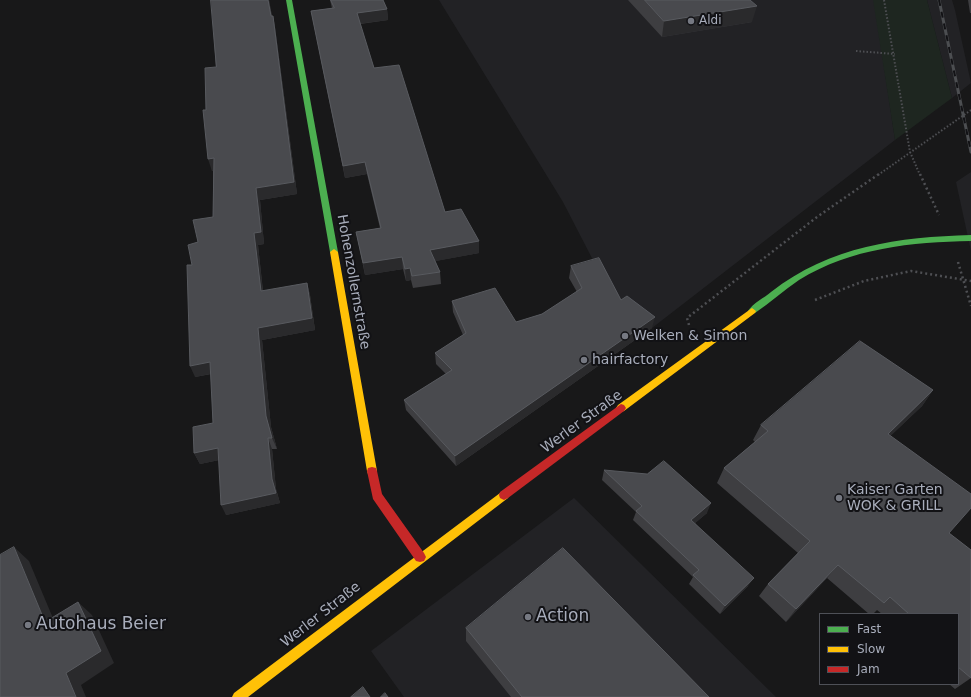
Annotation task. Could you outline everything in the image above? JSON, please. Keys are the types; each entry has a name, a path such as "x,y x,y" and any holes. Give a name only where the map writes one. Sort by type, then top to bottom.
{"street":[{"name":"Hohenzollernstraße","path":"289,0 377,496 420,557"},
{"name":"Werler Straße","path":"238,697 420,557 699,353 797,278 822,264 882,244 918,239 948,237 971,238"}],"path":[{"path":"884,0 895,54 910,152 948,237"},
{"path":"856,51 895,54"},
{"path":"699,353 686,318 817,217 971,110"},
{"path":"961,270 962,279 971,306"},
{"path":"809,302 864,281 911,272 971,281"}],"shaded area":[{"path":"439,0 874,0 895,140 652,328 611,295 563,202"},
{"path":"873,0 927,0 952,98 895,140"},
{"path":"927,0 952,0 955,10 971,83 952,98"},
{"path":"971,172 971,251 956,182"},
{"path":"574,498 776,697 404,697 371,651"}],"building":[{"path":"211,0 268,0 271,16 273,16 294,182 256,188 261,232 254,233 261,291 307,283 312,318 258,328 266,416 272,438 268,438 272,479 276,493 221,505 218,448 194,453 193,427 213,423 210,362 190,366 187,265 192,265 188,245 198,242 193,220 213,217 214,158 208,159 203,110 206,110 205,68 216,67"},
{"path":"331,0 383,0 387,9 357,13 374,68 399,65 445,212 461,209 479,241 430,250 440,272 412,276 410,268 405,269 402,257 363,263 356,232 381,228 365,162 343,166 311,11 334,8"},
{"path":"645,0 750,0 757,6 664,21"},
{"path":"599,258 621,300 627,296 655,317 455,456 404,400 452,370 435,353 466,333 452,301 495,288 516,322 542,314 582,288 571,266"},
{"name":"Kaiser Garten WOK & GRILL","path":"860,341 933,390 888,434 971,494 971,508 949,533 971,550 971,678 959,668 959,613 908,613 890,597 884,603 838,565 796,609 768,584 810,541 724,468 768,431 761,425"},
{"path":"664,461 711,503 691,520 754,578 725,606 693,575 699,570 636,511 642,506 604,470 647,474"},
{"name":"Autohaus Beier","path":"14,547 45,622 78,602 101,651 66,673 76,697 0,697 0,555"},
{"path":"563,548 709,697 522,697 466,628"},
{"path":"363,687 370,697 351,697"},
{"path":"385,693 388,697 381,697"}],"railway":[{"path":"939,0 971,152"}],"traffic: fast":[{"path":"289,0 334,252"},
{"path":"752,311 796,278 837,258 858,251 903,242 949,238 971,238"}],"traffic: slow":[{"path":"334,252 372,471"},
{"path":"621,408 752,311"},
{"path":"238,697 504,495"}],"traffic: jam":[{"path":"504,495 621,408"},
{"path":"372,471 377,496 420,557"}],"place":[{"name":"Aldi","path":"691,21"},
{"name":"Welken & Simon","path":"625,336"},
{"name":"hairfactory","path":"584,360"},
{"name":"Kaiser Garten WOK & GRILL","path":"839,498"},
{"name":"Action","path":"528,617"},
{"name":"Autohaus Beier","path":"28,625"}]}
